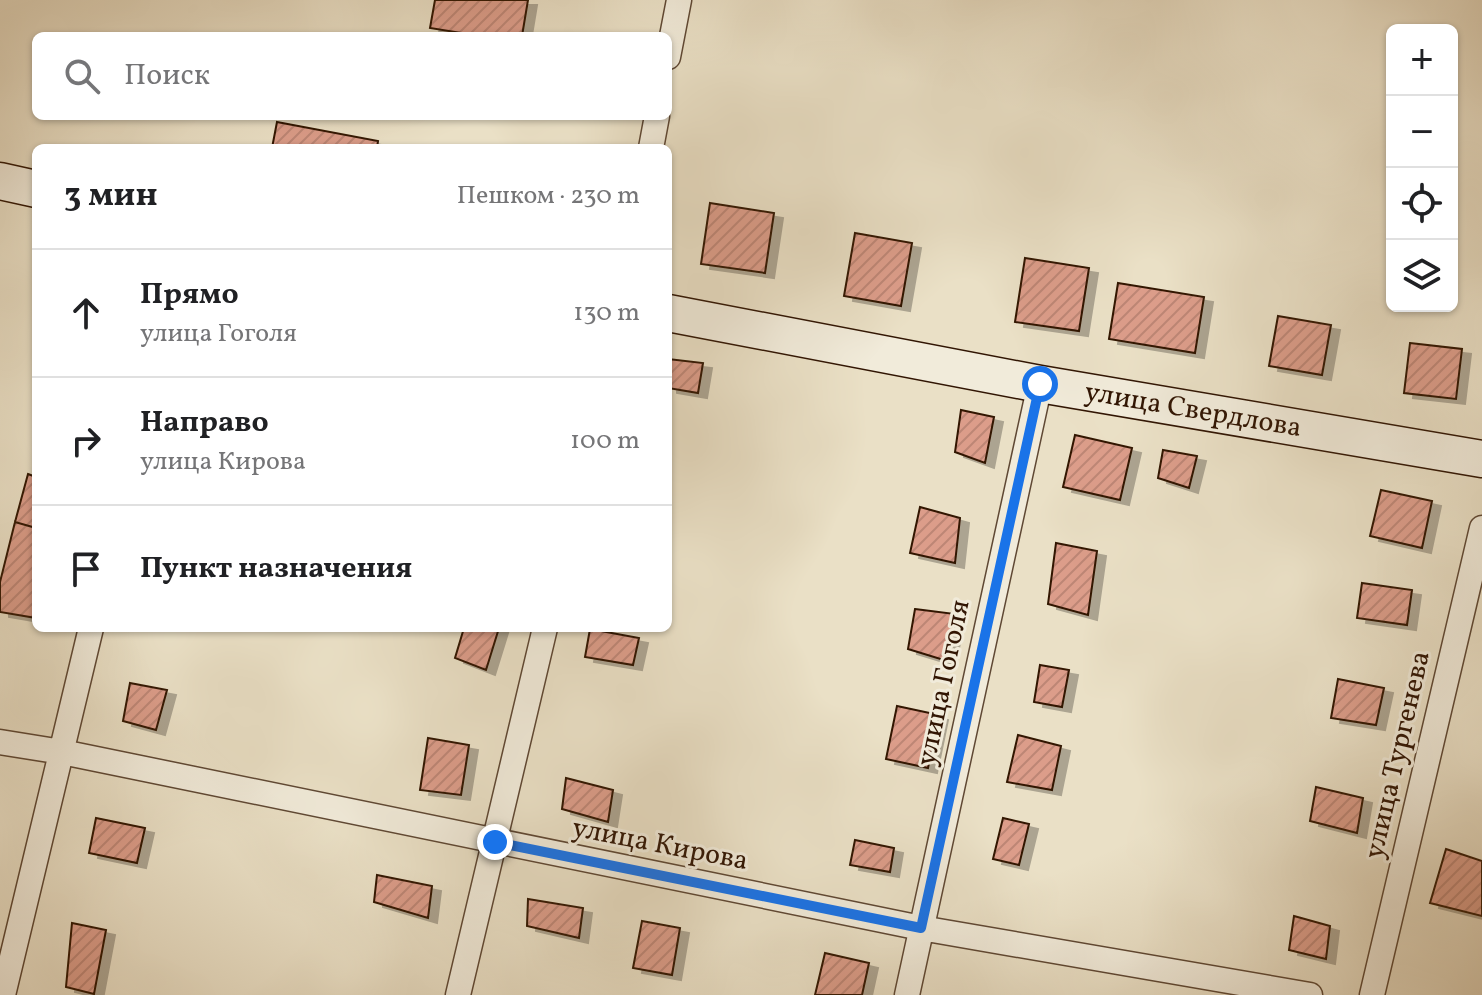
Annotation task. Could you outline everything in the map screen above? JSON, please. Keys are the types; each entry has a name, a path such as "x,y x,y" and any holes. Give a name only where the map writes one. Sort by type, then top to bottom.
{"street":[{"path":"672,36 679,0"},
{"path":"652,144 656,120"},
{"path":"0,181 32,188"},
{"name":"улица Свердлова","path":"672,314 1040,384 1482,459"},
{"name":"улица Гоголя","path":"907,995 1040,384"},
{"name":"улица Тургенева","path":"1372,995 1482,528"},
{"path":"3,995 90,632"},
{"path":"458,995 544,632"},
{"name":"улица Кирова","path":"0,742 62,752 921,928 1310,995"}],"building":[{"path":"435,0 528,0 523,32 455,32 430,28"},
{"path":"277,122 378,141 378,144 273,144"},
{"path":"710,203 774,213 765,273 701,264"},
{"path":"855,233 912,243 901,306 844,296"},
{"path":"1025,258 1089,268 1079,331 1015,322"},
{"path":"1118,283 1204,297 1195,353 1109,339"},
{"path":"1278,316 1331,325 1322,375 1269,366"},
{"path":"1410,343 1462,349 1456,399 1404,393"},
{"path":"672,359 703,363 698,393 672,389"},
{"path":"961,410 994,417 985,463 955,452"},
{"path":"1075,435 1132,448 1120,500 1063,487"},
{"path":"1163,450 1197,456 1189,488 1158,478"},
{"path":"28,474 32,476 32,527 15,522"},
{"path":"1381,490 1432,501 1422,548 1370,536"},
{"path":"920,507 960,518 955,563 910,553"},
{"path":"15,522 32,527 32,617 0,612 0,582"},
{"path":"1056,543 1097,551 1088,615 1048,604"},
{"path":"1362,583 1412,590 1407,625 1357,618"},
{"path":"915,609 955,614 947,661 908,649"},
{"path":"463,632 498,632 486,670 455,658"},
{"path":"589,632 639,638 633,665 585,657"},
{"path":"1040,665 1069,670 1062,707 1034,702"},
{"path":"1338,679 1384,688 1376,725 1331,718"},
{"path":"130,683 167,690 156,730 123,721"},
{"path":"897,706 939,715 928,768 886,759"},
{"path":"1018,735 1061,746 1052,790 1007,782"},
{"path":"428,738 469,745 461,795 420,790"},
{"path":"566,778 613,790 608,822 562,809"},
{"path":"1316,787 1363,798 1357,833 1310,821"},
{"path":"96,818 145,828 137,863 89,853"},
{"path":"1003,818 1029,824 1019,865 993,859"},
{"path":"855,840 894,848 890,872 850,865"},
{"path":"1446,849 1482,861 1482,916 1430,903"},
{"path":"377,875 432,886 428,918 374,902"},
{"path":"528,899 583,908 579,938 527,926"},
{"path":"1294,916 1330,926 1326,959 1289,950"},
{"path":"642,921 680,928 672,975 633,968"},
{"path":"72,923 106,930 94,994 66,987"},
{"path":"825,953 869,963 862,995 815,995"}],"route":[{"path":"495,842 921,928 1040,384"}]}
